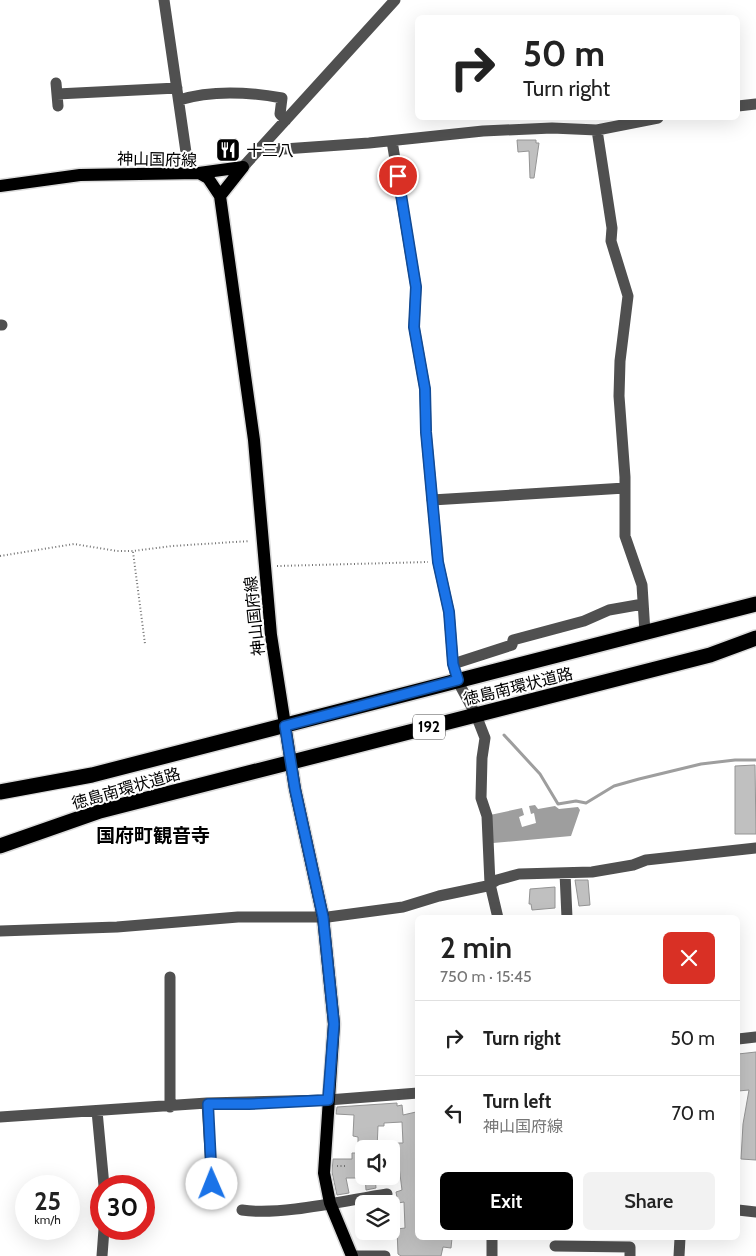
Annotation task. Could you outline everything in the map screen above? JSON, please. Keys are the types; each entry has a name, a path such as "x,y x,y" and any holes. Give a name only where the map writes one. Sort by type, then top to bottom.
{"highway":[{"name":"徳島南環状道路","path":"0,792 92,775 756,604"},
{"name":"徳島南環状道路","path":"0,846 100,811 710,655 756,638"}],"main road":[{"path":"194,173 242,168"},
{"path":"220,196 242,168"},
{"name":"神山国府線","path":"0,186 80,174 140,176 194,173 215,186 220,196 254,440 271,635 290,761 323,917 334,1024 324,1158 330,1203 352,1256"}],"street":[{"path":"164,0 178,94 194,173"},
{"path":"242,168 395,0"},
{"path":"57,95 178,94 189,97 251,92 282,98 280,114 286,120"},
{"path":"740,106 756,104"},
{"path":"262,148 392,141 483,131 552,128 597,130 648,120"},
{"path":"597,130 612,228 611,241 628,296 620,361 619,396 625,488 625,536 642,585 645,633"},
{"path":"392,141 416,287 414,327 425,389 438,562 449,612 453,664 458,680 486,738 482,758 481,798 487,816 490,884 497,915"},
{"path":"432,500 625,488"},
{"path":"453,664 512,645 513,640 584,621 609,610 643,604"},
{"path":"0,931 118,927 238,917 323,917 403,906 490,884 519,874 592,872 633,865 646,860 756,848"},
{"path":"565,873 567,915"},
{"path":"170,977 170,1107"},
{"path":"740,1039 756,1037"},
{"path":"0,1117 208,1104 328,1100 415,1093"},
{"path":"208,1104 212,1184"},
{"path":"97,1111 103,1175"},
{"path":"242,1210 254,1212 387,1194"},
{"path":"740,1210 756,1212"},
{"path":"102,1256 103,1240"},
{"path":"492,1240 492,1256"},
{"path":"679,1256 680,1240"},
{"path":"555,1246 630,1247 630,1256"},
{"path":"352,1256 385,1256"}],"path":[{"path":"0,556 74,544 118,551 133,551 172,546 263,540"},
{"path":"133,551 145,644"},
{"path":"265,567 438,562"}],"shaded area":[{"path":"535,805 538,809 555,806 559,809 578,807 580,810 571,836 493,843 490,815 522,808 524,815 519,817 522,827 536,823 534,813 531,814 529,806"}],"building":[{"path":"517,140 536,140 536,143 539,143 534,178 530,178 529,151 518,152"},
{"path":"755,765 756,834 735,834 735,766"},
{"path":"575,880 588,880 590,905 579,906"},
{"path":"555,887 555,908 532,910 531,904 529,904 530,889"},
{"path":"756,1052 756,1160 741,1159 743,1124 749,1090 740,1091 740,1054"},
{"path":"397,1103 397,1106 402,1105 403,1115 415,1112 415,1240 452,1240 451,1248 443,1247 441,1256 401,1256 398,1254 397,1240 400,1240 400,1229 405,1228 404,1202 400,1203 400,1195 397,1195 396,1192 402,1190 400,1143 403,1143 402,1122 384,1123 384,1126 378,1126 377,1140 358,1140 358,1137 353,1136 354,1115 336,1114 337,1107"},
{"path":"352,1153 355,1153 355,1178 346,1178 349,1193 337,1195 332,1172 333,1159 352,1159"},
{"path":"366,1185 376,1185 376,1188 366,1190"}],"waterway":[{"path":"504,735 540,774 558,804 576,801 586,803 614,786 701,764 735,760 756,760"}],"place":[{"name":"十三八","path":"228,150"}],"district":[{"name":"国府町観音寺","path":"153,835"}],"route":[{"path":"212,1184 208,1104 328,1100 334,1024 323,917 295,789 285,726 458,680 453,664 449,612 438,562 426,432 425,389 414,327 416,287 398,176"}]}
